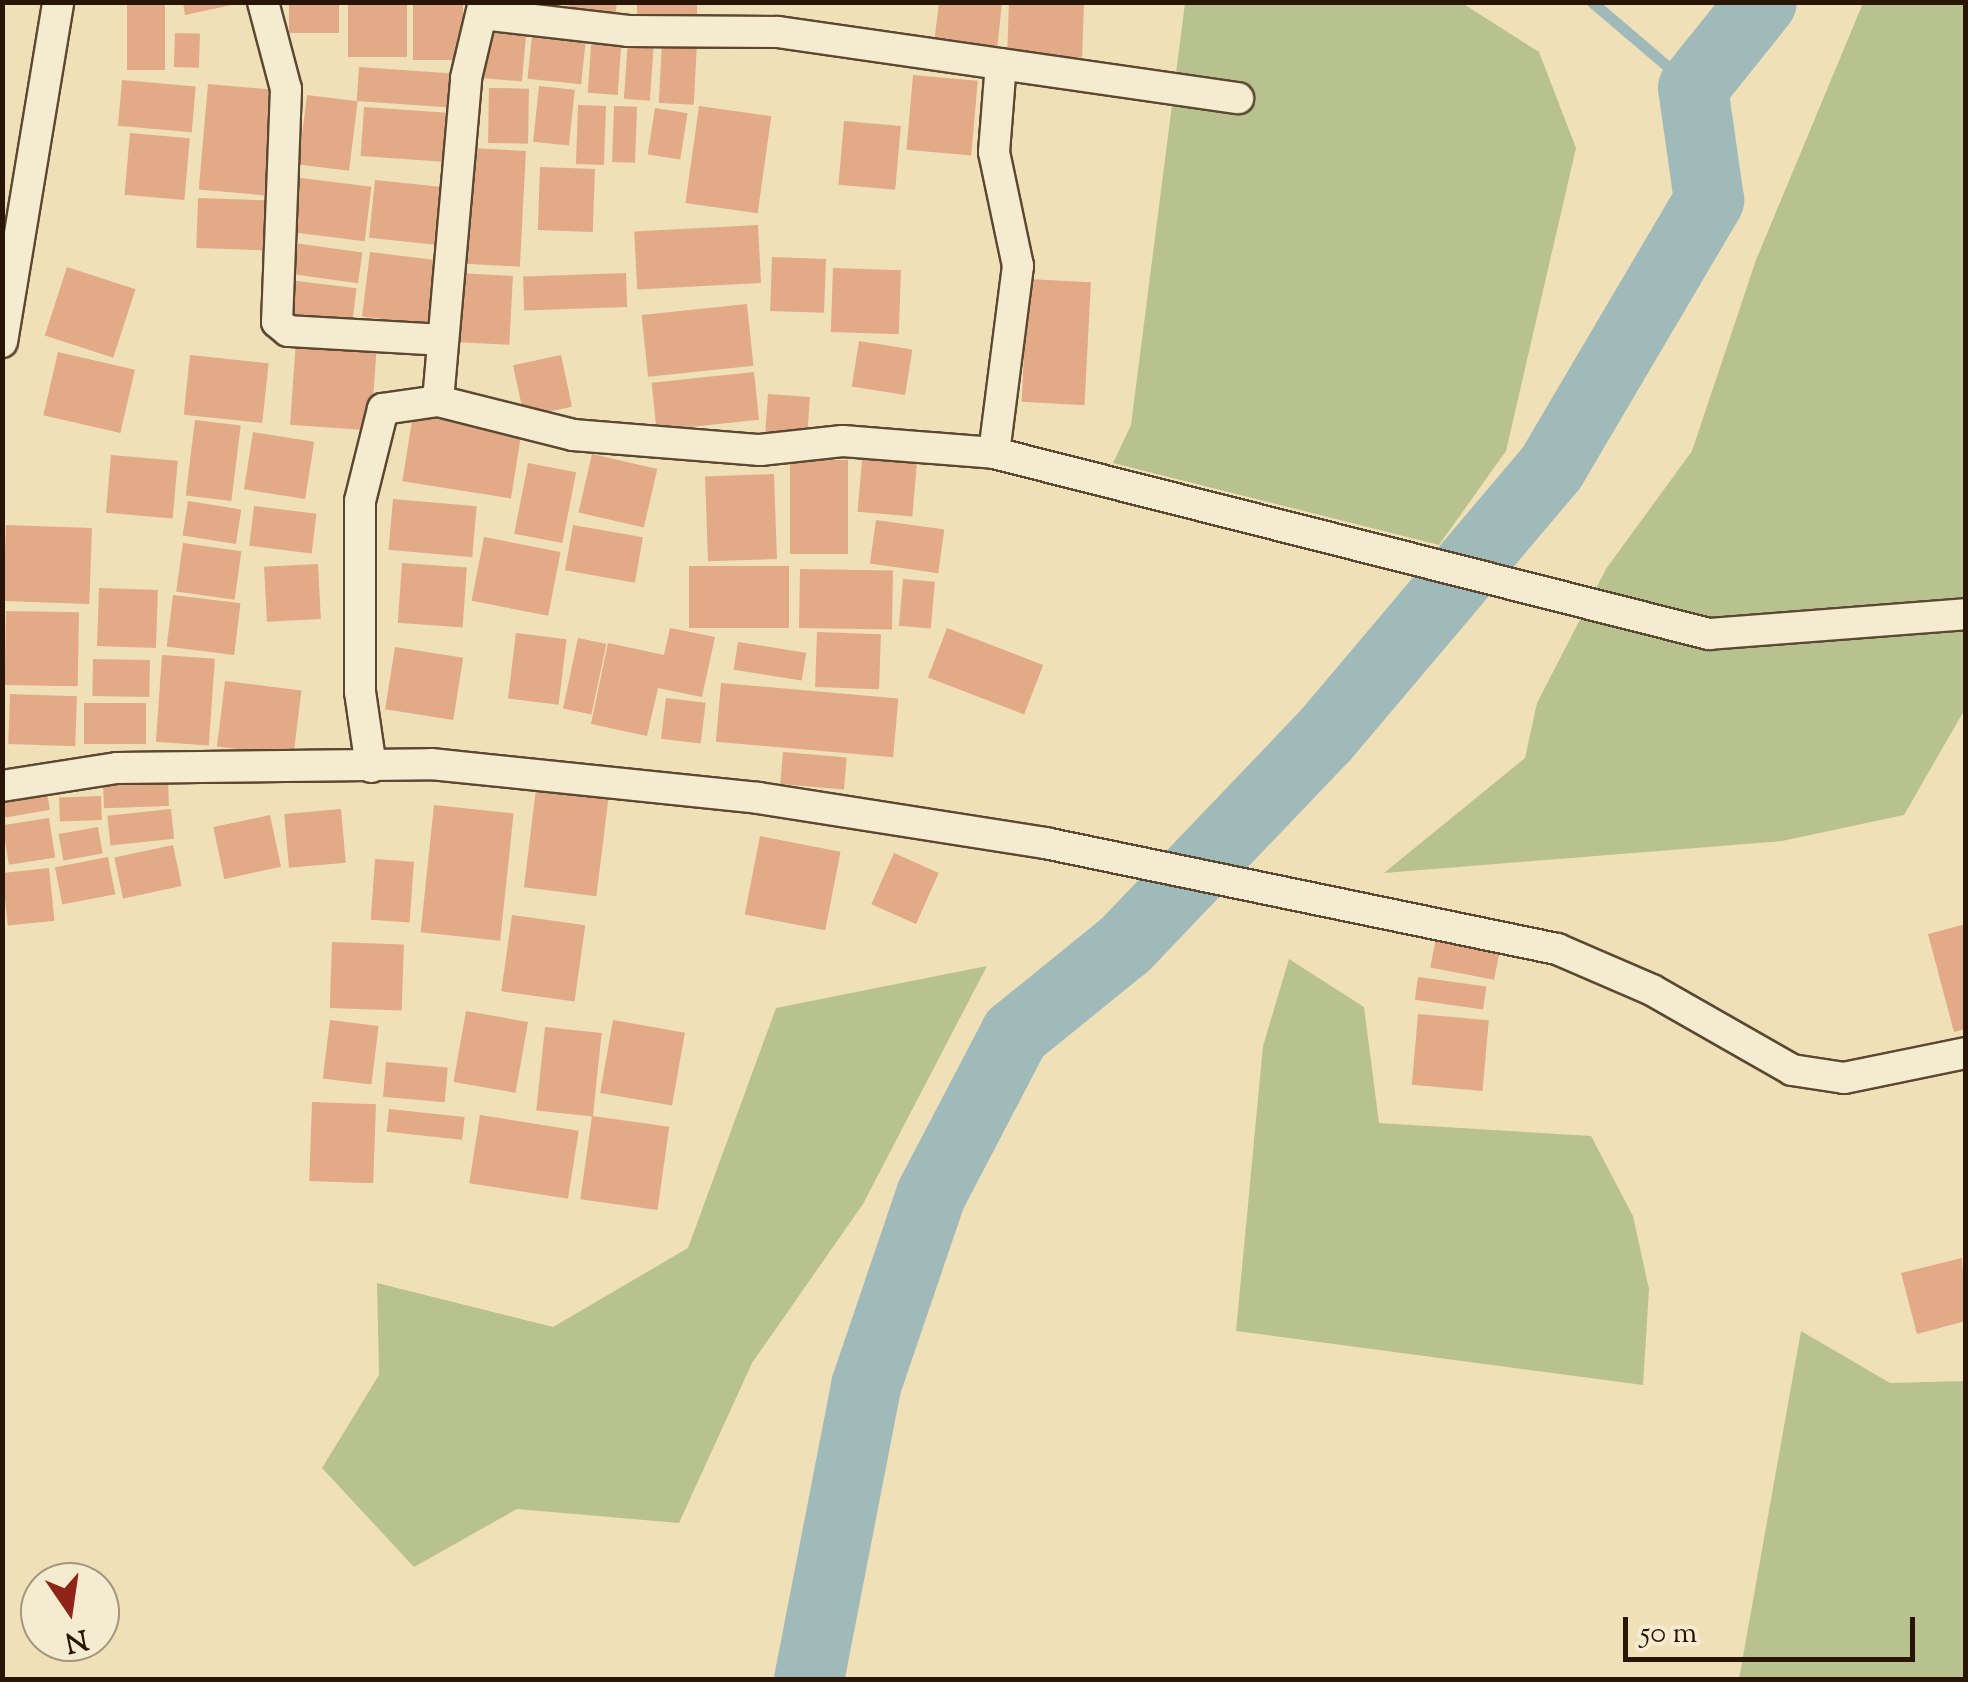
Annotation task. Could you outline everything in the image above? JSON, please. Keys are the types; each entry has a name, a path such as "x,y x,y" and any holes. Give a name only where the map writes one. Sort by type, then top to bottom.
{"street":[{"path":"2,342 58,2"},
{"path":"263,2 286,89 277,322 288,331 442,340"},
{"path":"438,402 466,78 483,8 628,31 778,32 1238,98"},
{"path":"994,453 1018,266 994,152 1001,64"},
{"path":"372,768 360,692 360,501 383,409 438,402 573,434 760,450 843,441 994,453 1386,558 1602,612 1709,634 1966,614"},
{"path":"2,786 118,768 470,764 1045,842 1272,896 1584,957 1792,1070 1844,1078 1966,1052"}],"green space":[{"path":"1185,3 1462,3 1539,52 1576,148 1506,451 1439,545 1113,463 1131,425"},
{"path":"1863,3 1965,3 1965,709 1904,815 1782,841 1384,873 1525,758 1537,703 1606,569 1692,451 1756,260"},
{"path":"1289,959 1364,1007 1379,1123 1591,1136 1633,1216 1649,1289 1643,1385 1236,1331 1263,1046"},
{"path":"987,966 863,1204 752,1363 679,1523 517,1509 414,1567 322,1468 379,1375 377,1283 553,1327 688,1248 776,1008"},
{"path":"1801,1331 1890,1383 1965,1381 1963,1679 1739,1679"}],"building":[{"path":"127,2 165,2 165,70 127,70"},
{"path":"183,2 236,2 236,4 185,15"},
{"path":"289,2 339,2 339,33 289,33"},
{"path":"348,2 407,2 407,57 348,57"},
{"path":"413,2 463,2 463,60 413,60"},
{"path":"570,2 617,2 614,24 568,19"},
{"path":"637,2 697,2 697,25 637,25"},
{"path":"939,2 1002,2 997,50 934,44"},
{"path":"1009,2 1084,5 1082,58 1007,55"},
{"path":"484,22 527,26 522,82 479,78"},
{"path":"533,26 587,32 581,84 527,79"},
{"path":"592,32 622,34 618,95 588,93"},
{"path":"175,33 200,34 199,68 174,67"},
{"path":"628,40 654,42 650,101 624,99"},
{"path":"662,42 697,44 694,105 659,103"},
{"path":"359,67 456,74 453,108 357,101"},
{"path":"913,75 978,81 971,155 906,150"},
{"path":"122,80 196,86 192,132 118,126"},
{"path":"208,84 281,90 271,196 199,190"},
{"path":"539,86 575,90 569,145 533,142"},
{"path":"489,88 529,89 528,144 488,143"},
{"path":"307,95 358,101 349,171 298,164"},
{"path":"578,105 606,106 604,165 576,164"},
{"path":"614,106 637,107 635,163 612,162"},
{"path":"699,106 771,116 758,213 685,203"},
{"path":"364,107 451,113 447,162 361,156"},
{"path":"655,108 688,113 680,160 648,154"},
{"path":"844,121 901,126 895,190 838,185"},
{"path":"130,133 190,138 184,200 125,195"},
{"path":"471,148 526,151 520,267 465,264"},
{"path":"540,167 595,169 593,232 538,230"},
{"path":"293,177 371,187 365,241 286,232"},
{"path":"375,180 452,188 446,246 369,238"},
{"path":"198,198 269,200 267,250 196,248"},
{"path":"758,225 761,283 637,289 634,231"},
{"path":"294,243 362,253 358,283 290,274"},
{"path":"370,252 437,260 430,325 362,317"},
{"path":"772,257 826,259 824,313 770,311"},
{"path":"67,267 135,289 113,358 45,335"},
{"path":"833,268 901,270 899,334 831,332"},
{"path":"457,273 513,276 509,345 453,342"},
{"path":"626,273 627,307 524,311 523,277"},
{"path":"1028,279 1091,282 1084,405 1022,402"},
{"path":"289,280 356,288 352,321 285,313"},
{"path":"747,304 753,366 648,377 642,315"},
{"path":"296,340 377,346 371,430 290,425"},
{"path":"859,341 912,349 905,395 852,386"},
{"path":"58,352 135,370 120,433 43,415"},
{"path":"190,355 269,363 262,423 184,415"},
{"path":"561,355 572,407 524,417 513,365"},
{"path":"754,372 759,420 657,431 652,383"},
{"path":"768,394 810,397 807,439 765,436"},
{"path":"413,414 522,431 511,498 402,481"},
{"path":"195,420 241,426 231,501 186,495"},
{"path":"253,432 314,442 305,499 244,489"},
{"path":"863,449 918,454 912,517 858,512"},
{"path":"592,454 657,469 644,528 579,512"},
{"path":"111,455 178,461 173,519 106,513"},
{"path":"790,460 848,460 848,554 790,554"},
{"path":"528,463 576,472 562,543 514,534"},
{"path":"774,474 777,559 708,561 705,476"},
{"path":"393,499 477,506 472,557 389,550"},
{"path":"188,501 241,509 236,544 183,536"},
{"path":"254,506 317,514 312,553 249,546"},
{"path":"876,520 944,530 938,573 870,564"},
{"path":"6,525 92,528 89,604 3,601"},
{"path":"573,525 643,537 635,583 565,570"},
{"path":"484,537 561,552 548,616 472,601"},
{"path":"183,543 241,551 235,600 176,592"},
{"path":"402,563 467,568 463,627 398,623"},
{"path":"318,564 321,619 267,622 264,567"},
{"path":"689,566 789,566 789,628 689,628"},
{"path":"800,569 893,571 892,630 799,628"},
{"path":"903,579 935,582 931,629 899,626"},
{"path":"99,588 158,590 156,648 97,646"},
{"path":"173,595 240,603 234,655 167,647"},
{"path":"6,611 79,612 78,686 5,685"},
{"path":"670,628 715,637 702,697 658,688 647,736 591,724 608,643 664,655"},
{"path":"947,628 1043,665 1024,714 928,677"},
{"path":"817,632 881,634 879,689 815,687"},
{"path":"516,633 567,639 559,705 508,699"},
{"path":"578,638 606,644 591,714 563,708"},
{"path":"738,642 806,653 802,680 734,670"},
{"path":"395,647 463,658 453,720 385,709"},
{"path":"162,655 215,659 209,745 156,742"},
{"path":"93,659 150,660 149,697 92,696"},
{"path":"225,681 301,690 293,756 217,747"},
{"path":"721,683 898,699 893,757 716,742"},
{"path":"10,694 77,696 75,746 8,744"},
{"path":"666,698 706,703 701,744 661,739"},
{"path":"84,703 146,703 146,744 84,744"},
{"path":"783,752 847,758 844,789 780,784"},
{"path":"168,779 169,806 104,808 103,781"},
{"path":"46,787 50,810 6,817 2,795"},
{"path":"536,789 608,798 596,896 524,887"},
{"path":"101,796 102,820 60,821 59,797"},
{"path":"434,805 514,813 500,941 421,932"},
{"path":"171,809 174,839 110,846 107,816"},
{"path":"341,809 346,863 289,868 284,814"},
{"path":"270,815 281,867 224,879 213,827"},
{"path":"49,818 55,858 9,865 3,825"},
{"path":"98,827 103,854 63,861 59,834"},
{"path":"760,836 840,852 825,930 745,915"},
{"path":"173,845 182,886 123,899 114,857"},
{"path":"894,853 939,873 916,924 871,904"},
{"path":"108,857 115,894 62,905 55,867"},
{"path":"375,859 414,862 410,923 371,920"},
{"path":"49,868 55,921 8,926 2,873"},
{"path":"512,915 585,925 575,1002 501,991"},
{"path":"1966,924 1966,1029 1954,1032 1928,934"},
{"path":"1436,938 1500,950 1494,980 1430,967"},
{"path":"332,942 404,945 402,1010 330,1008"},
{"path":"1418,977 1486,987 1483,1009 1415,1000"},
{"path":"466,1011 528,1022 516,1093 453,1082"},
{"path":"1418,1014 1489,1020 1483,1091 1412,1085"},
{"path":"330,1020 379,1026 371,1085 323,1079"},
{"path":"613,1020 685,1033 672,1106 600,1093"},
{"path":"545,1027 602,1033 593,1116 536,1111"},
{"path":"386,1062 448,1067 445,1102 383,1097"},
{"path":"312,1102 376,1104 373,1183 309,1181"},
{"path":"389,1109 465,1117 462,1140 387,1132"},
{"path":"480,1115 579,1131 568,1199 469,1183"},
{"path":"592,1116 669,1127 658,1210 580,1199"},
{"path":"1962,1258 1966,1321 1917,1334 1901,1273"}],"waterway":[{"path":"1592,2 1693,88"},
{"path":"809,1680 866,1386 931,1195 1015,1034 1125,945 1324,737 1552,467 1709,200 1693,88 1762,2"}]}
